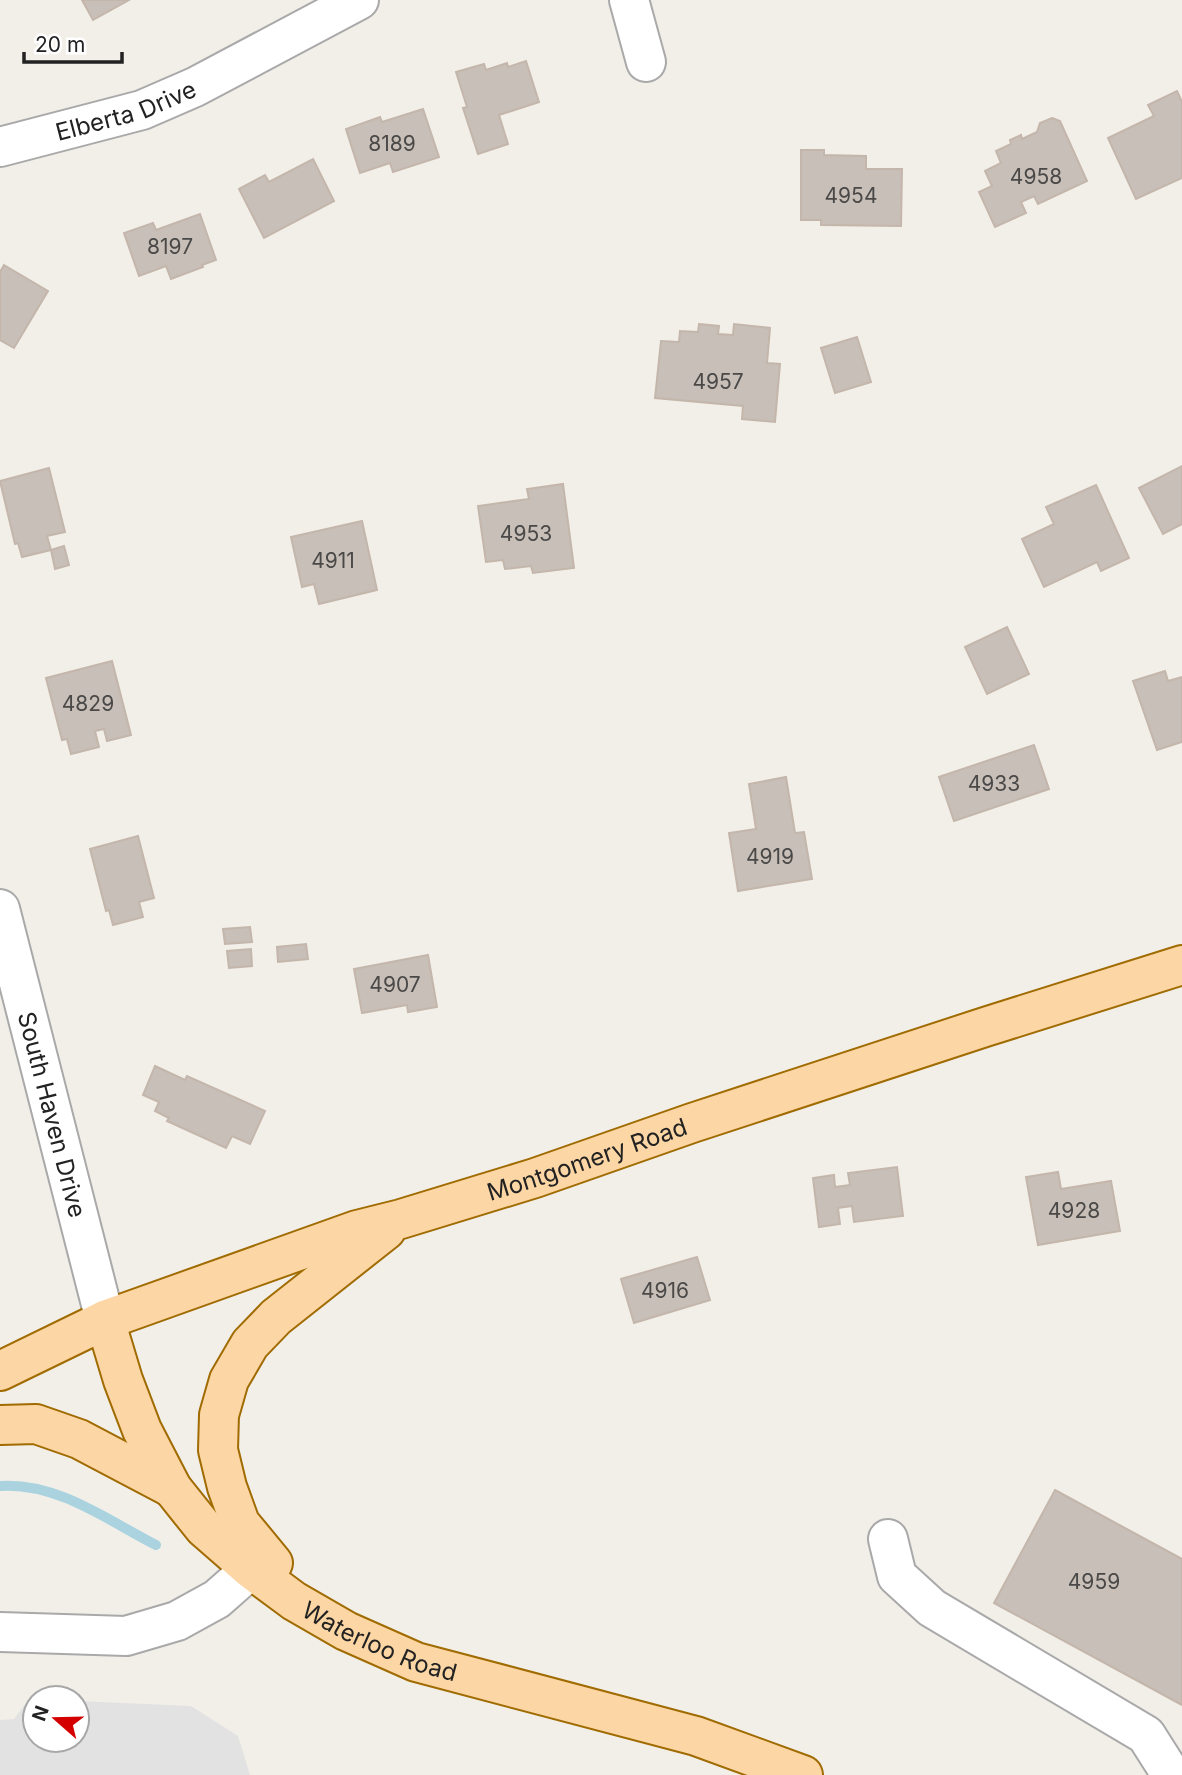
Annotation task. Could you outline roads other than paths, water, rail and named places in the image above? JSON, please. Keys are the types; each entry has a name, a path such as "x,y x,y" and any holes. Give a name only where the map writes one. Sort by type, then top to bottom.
{"main road":[{"name":"Montgomery Road","path":"0,1371 105,1320 357,1230 535,1178 705,1119 1182,965"},
{"path":"346,1631 301,1592 266,1556 240,1523 218,1450 219,1415 229,1380 250,1344 276,1317 401,1219"},
{"name":"Waterloo Road","path":"105,1320 142,1430 172,1488 204,1528 251,1569 294,1601 346,1631 416,1662 696,1736 803,1775"},
{"path":"0,1425 36,1424 79,1439 172,1488"}],"street":[{"name":"Elberta Drive","path":"0,147 142,110 195,87 359,0"},
{"path":"629,0 646,62"},
{"name":"South Haven Drive","path":"0,909 105,1320"},
{"path":"888,1539 897,1576 932,1608 1146,1735 1167,1768 1168,1775"},
{"path":"0,1632 126,1636 177,1621 217,1599 251,1569"}],"waterway":[{"path":"0,1486 21,1486 61,1496 156,1545"}]}
